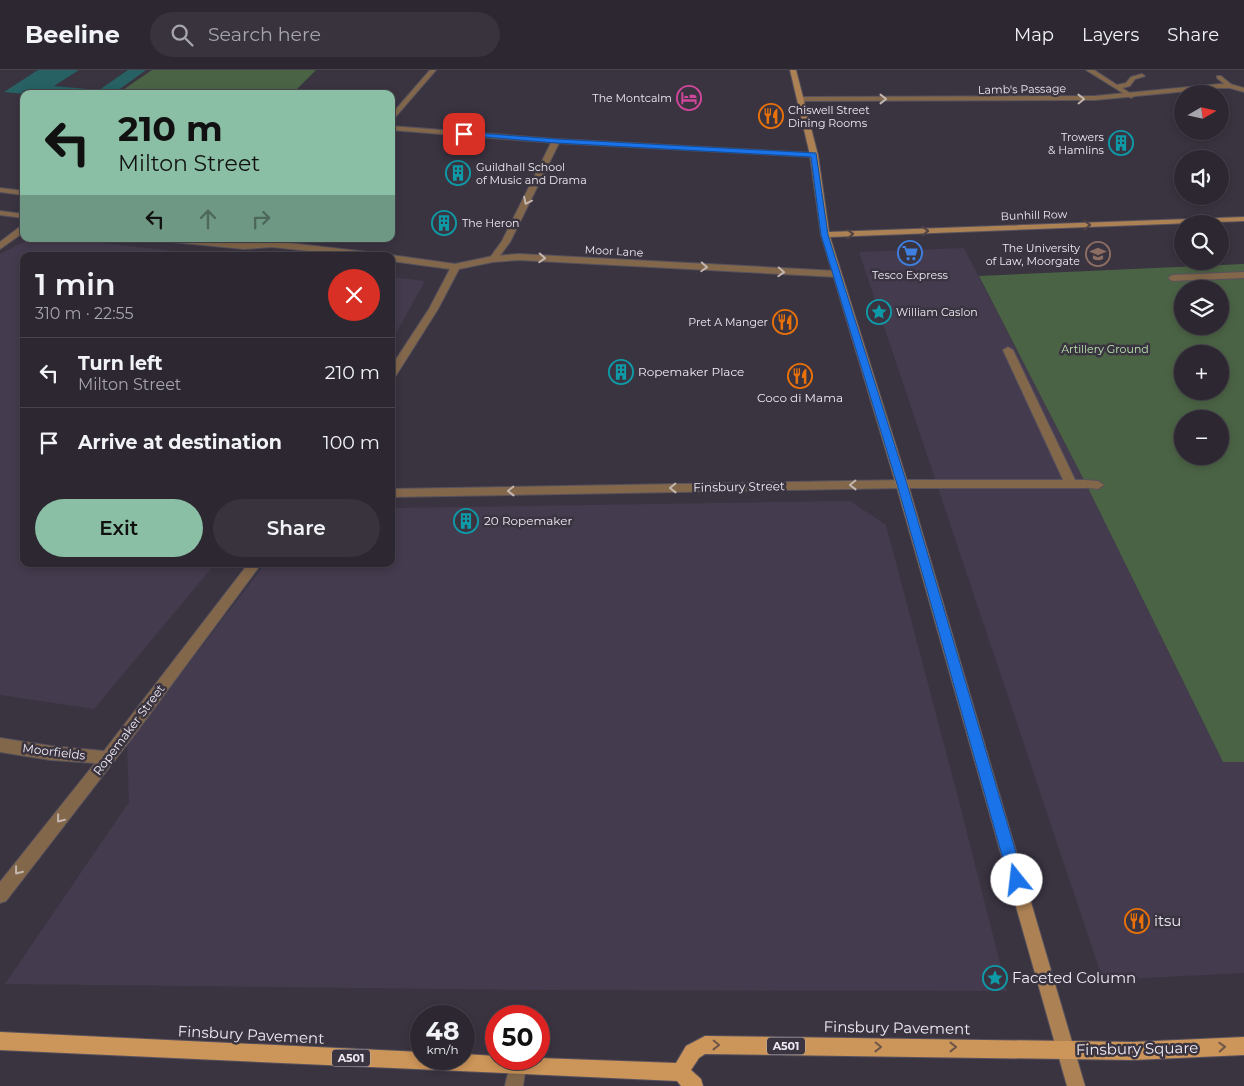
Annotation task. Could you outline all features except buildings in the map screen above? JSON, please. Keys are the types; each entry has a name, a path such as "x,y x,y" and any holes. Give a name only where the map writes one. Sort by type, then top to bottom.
{"main road":[{"path":"793,70 814,155 824,235 902,484 1066,1051"},
{"name":"Bunhill Row","path":"824,235 1244,218"},
{"name":"Finsbury Pavement","path":"0,1041 485,1064"},
{"name":"Finsbury Pavement","path":"550,1067 681,1072 688,1056 697,1048 705,1045 1066,1051"},
{"name":"Finsbury Square","path":"1076,1086 1066,1051 1133,1051 1244,1046"},
{"path":"681,1072 694,1086"}],"street":[{"path":"395,115 433,70"},
{"path":"1089,70 1131,96"},
{"path":"1115,86 1128,85 1134,78 1142,76"},
{"path":"1219,78 1230,86"},
{"name":"Lamb's Passage","path":"800,99 986,100 1131,96 1230,86 1244,90"},
{"path":"395,128 556,141 814,155"},
{"path":"493,259 506,242 556,141"},
{"path":"0,190 20,192"},
{"path":"0,213 20,216"},
{"path":"0,246 20,231"},
{"path":"203,242 244,246 268,242"},
{"path":"281,242 349,252"},
{"name":"Moor Lane","path":"395,259 455,267 493,259 519,257 837,274"},
{"path":"395,369 430,315 448,284 455,267"},
{"path":"1172,278 1244,275"},
{"path":"1008,350 1072,484"},
{"name":"Finsbury Street","path":"395,493 902,484 1092,484"},
{"name":"Ropemaker Street","path":"0,895 108,758 253,567"},
{"name":"Moorfields","path":"0,745 51,753 108,758"},
{"path":"514,1086 516,1070"}],"shaded area":[{"path":"38,70 79,70 54,86 99,90 20,90 20,94 4,92"},
{"path":"128,70 146,70 118,90 99,90"},
{"path":"23,242 94,242 182,252 20,252 20,567 212,567 94,709 0,695 0,254"},
{"path":"964,248 1086,484 1223,762 1244,762 1244,973 1103,980 859,252"},
{"path":"395,277 425,281 395,335"},
{"path":"850,501 886,525 1007,991 535,990 5,984 129,802 127,744 263,567 395,567 395,508"}],"green space":[{"path":"152,70 316,70 296,90 123,90"},
{"name":"Artillery Ground","path":"1244,264 1244,762 1223,762 1086,484 979,276 1174,267 1174,270 1229,270 1229,265"}],"place":[{"name":"The Montcalm","path":"689,98"},
{"name":"Chiswell Street Dining Rooms","path":"771,116"},
{"name":"Trowers & Hamlins","path":"1121,143"},
{"name":"Guildhall School of Music and Drama","path":"458,173"},
{"name":"The Heron","path":"444,223"},
{"name":"Tesco Express","path":"910,253"},
{"name":"The University of Law, Moorgate","path":"1098,254"},
{"name":"William Caslon","path":"879,312"},
{"name":"Pret A Manger","path":"785,322"},
{"name":"Ropemaker Place","path":"621,372"},
{"name":"Coco di Mama","path":"800,376"},
{"name":"20 Ropemaker","path":"466,521"},
{"name":"itsu","path":"1137,921"},
{"name":"Faceted Column","path":"995,978"}],"route":[{"path":"464,134 814,155 824,235 902,484 1017,880"}]}
